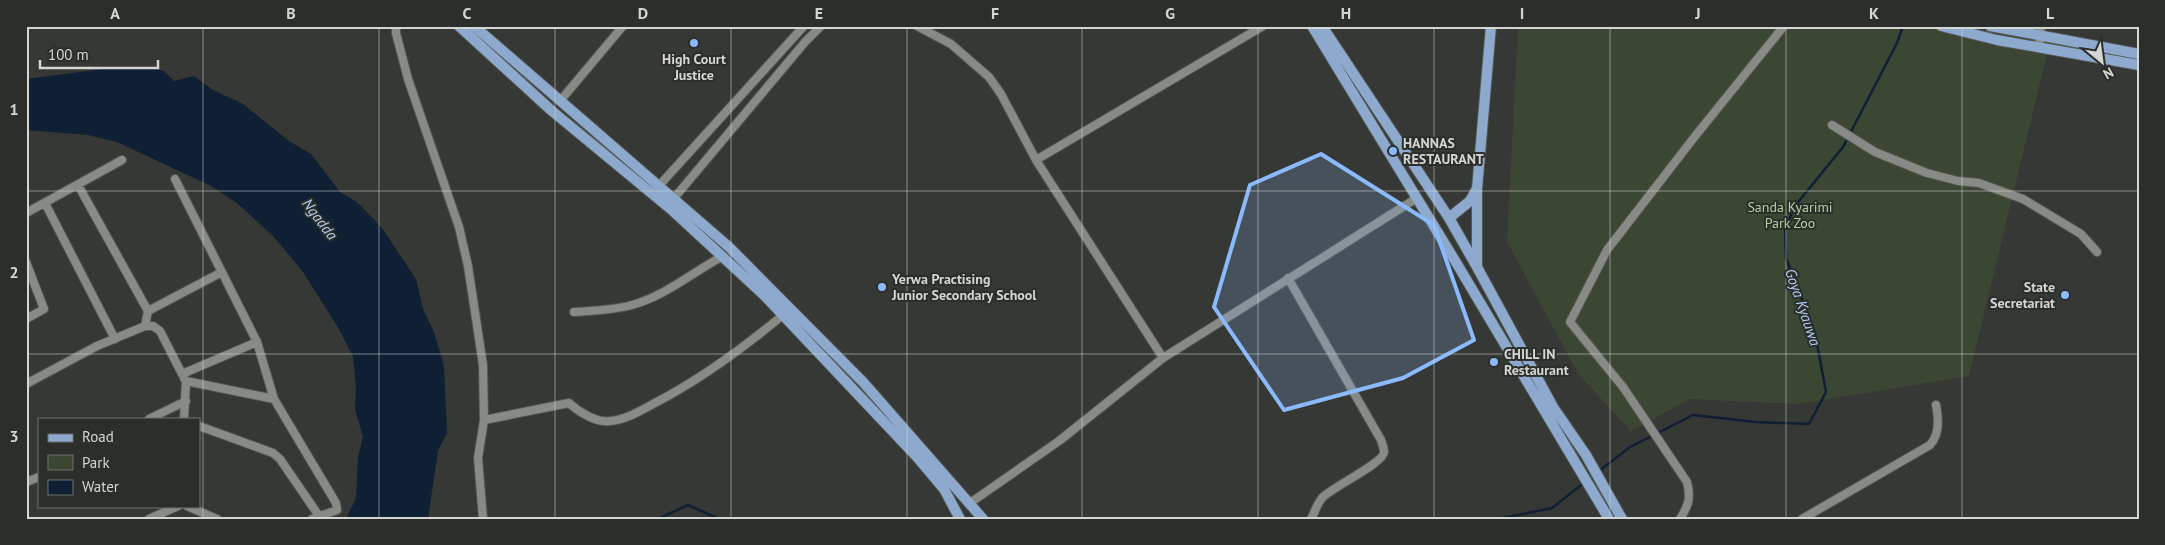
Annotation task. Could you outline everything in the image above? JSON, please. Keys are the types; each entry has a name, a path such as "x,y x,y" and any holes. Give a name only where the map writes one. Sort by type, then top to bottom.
{"main road":[{"path":"459,26 552,111 729,247 863,382 983,519"},
{"path":"1312,26 1576,460 1609,519"},
{"path":"1322,26 1449,218 1553,406 1586,455 1622,519"},
{"path":"1477,266 1476,189 1491,26"},
{"path":"1990,26 2040,37 2139,54"},
{"path":"476,27 560,101 655,191"},
{"path":"1944,27 1997,40 2040,37 2139,65"},
{"path":"1449,218 1470,201 1476,189"},
{"path":"670,203 783,315 917,457 944,489 960,519"}],"street":[{"path":"396,26 396,33 408,78 459,228 468,266 483,365 484,420 478,458 483,519"},
{"path":"560,101 623,26"},
{"path":"655,191 804,26"},
{"path":"670,203 805,42 821,26"},
{"path":"917,26 951,44 989,76 1001,94 1036,160 1163,358"},
{"path":"1036,160 1262,26"},
{"path":"1680,519 1686,510 1690,494 1687,482 1623,386 1570,322 1607,250 1784,26"},
{"path":"1835,126 1865,146 1928,173 1958,181 1979,183 2023,199 2081,234 2097,252"},
{"path":"26,213 122,160"},
{"path":"175,180 257,342 274,399 336,503 337,510 315,517 280,459 272,453 200,426"},
{"path":"78,185 148,311 145,326"},
{"path":"970,503 1059,441 1163,358 1417,198"},
{"path":"45,203 115,339"},
{"path":"574,312 630,306 642,302 656,296 724,256"},
{"path":"26,262 44,306 44,309 26,319"},
{"path":"148,311 222,272"},
{"path":"1288,278 1381,440 1384,452 1382,457 1370,466 1322,498 1311,519"},
{"path":"484,420 569,403 580,412 609,422 630,416 714,369 783,315"},
{"path":"26,384 97,346 145,326 153,326 160,331 184,378 186,402 184,418"},
{"path":"184,378 257,342"},
{"path":"184,378 274,399"},
{"path":"152,418 186,402"},
{"path":"1802,519 1930,445 1936,438 1939,418 1936,405"},
{"path":"26,482 38,476"},
{"path":"149,519 174,508"},
{"path":"192,508 217,519"}],"highlighted area":[{"path":"1321,154 1434,225 1474,340 1403,378 1284,410 1214,307 1250,185"}],"green space":[{"name":"Sanda Kyarimi Park Zoo","path":"1518,26 1927,26 2047,54 1969,376 1799,404 1690,399 1628,433 1629,429 1579,375 1507,242"}],"water":[{"name":"Ngadda","path":"119,67 150,68 164,71 174,81 194,76 213,90 243,104 289,141 311,154 340,192 357,202 382,228 416,279 423,309 434,332 444,366 447,433 438,451 428,519 346,519 356,498 358,457 363,437 355,409 356,387 353,357 339,329 303,272 274,237 237,203 209,185 117,142 88,135 26,130 26,79"}],"waterway":[{"name":"Goya Kyauwa","path":"1599,471 1630,447 1693,415 1755,422 1809,424 1826,392 1815,333 1786,258 1785,231 1794,207 1843,147 1897,43 1903,26"},
{"name":"Goya Kyauwa","path":"1498,519 1552,508 1585,482"},
{"name":"Goya Kyauwa","path":"658,519 688,505 719,519"}],"place":[{"name":"High Court Justice","path":"694,43"},
{"name":"HANNAS RESTAURANT","path":"1393,151"},
{"name":"Yerwa Practising Junior Secondary School","path":"882,287"},
{"name":"State Secretariat","path":"2065,295"},
{"name":"CHILL IN Restaurant","path":"1494,362"}]}
